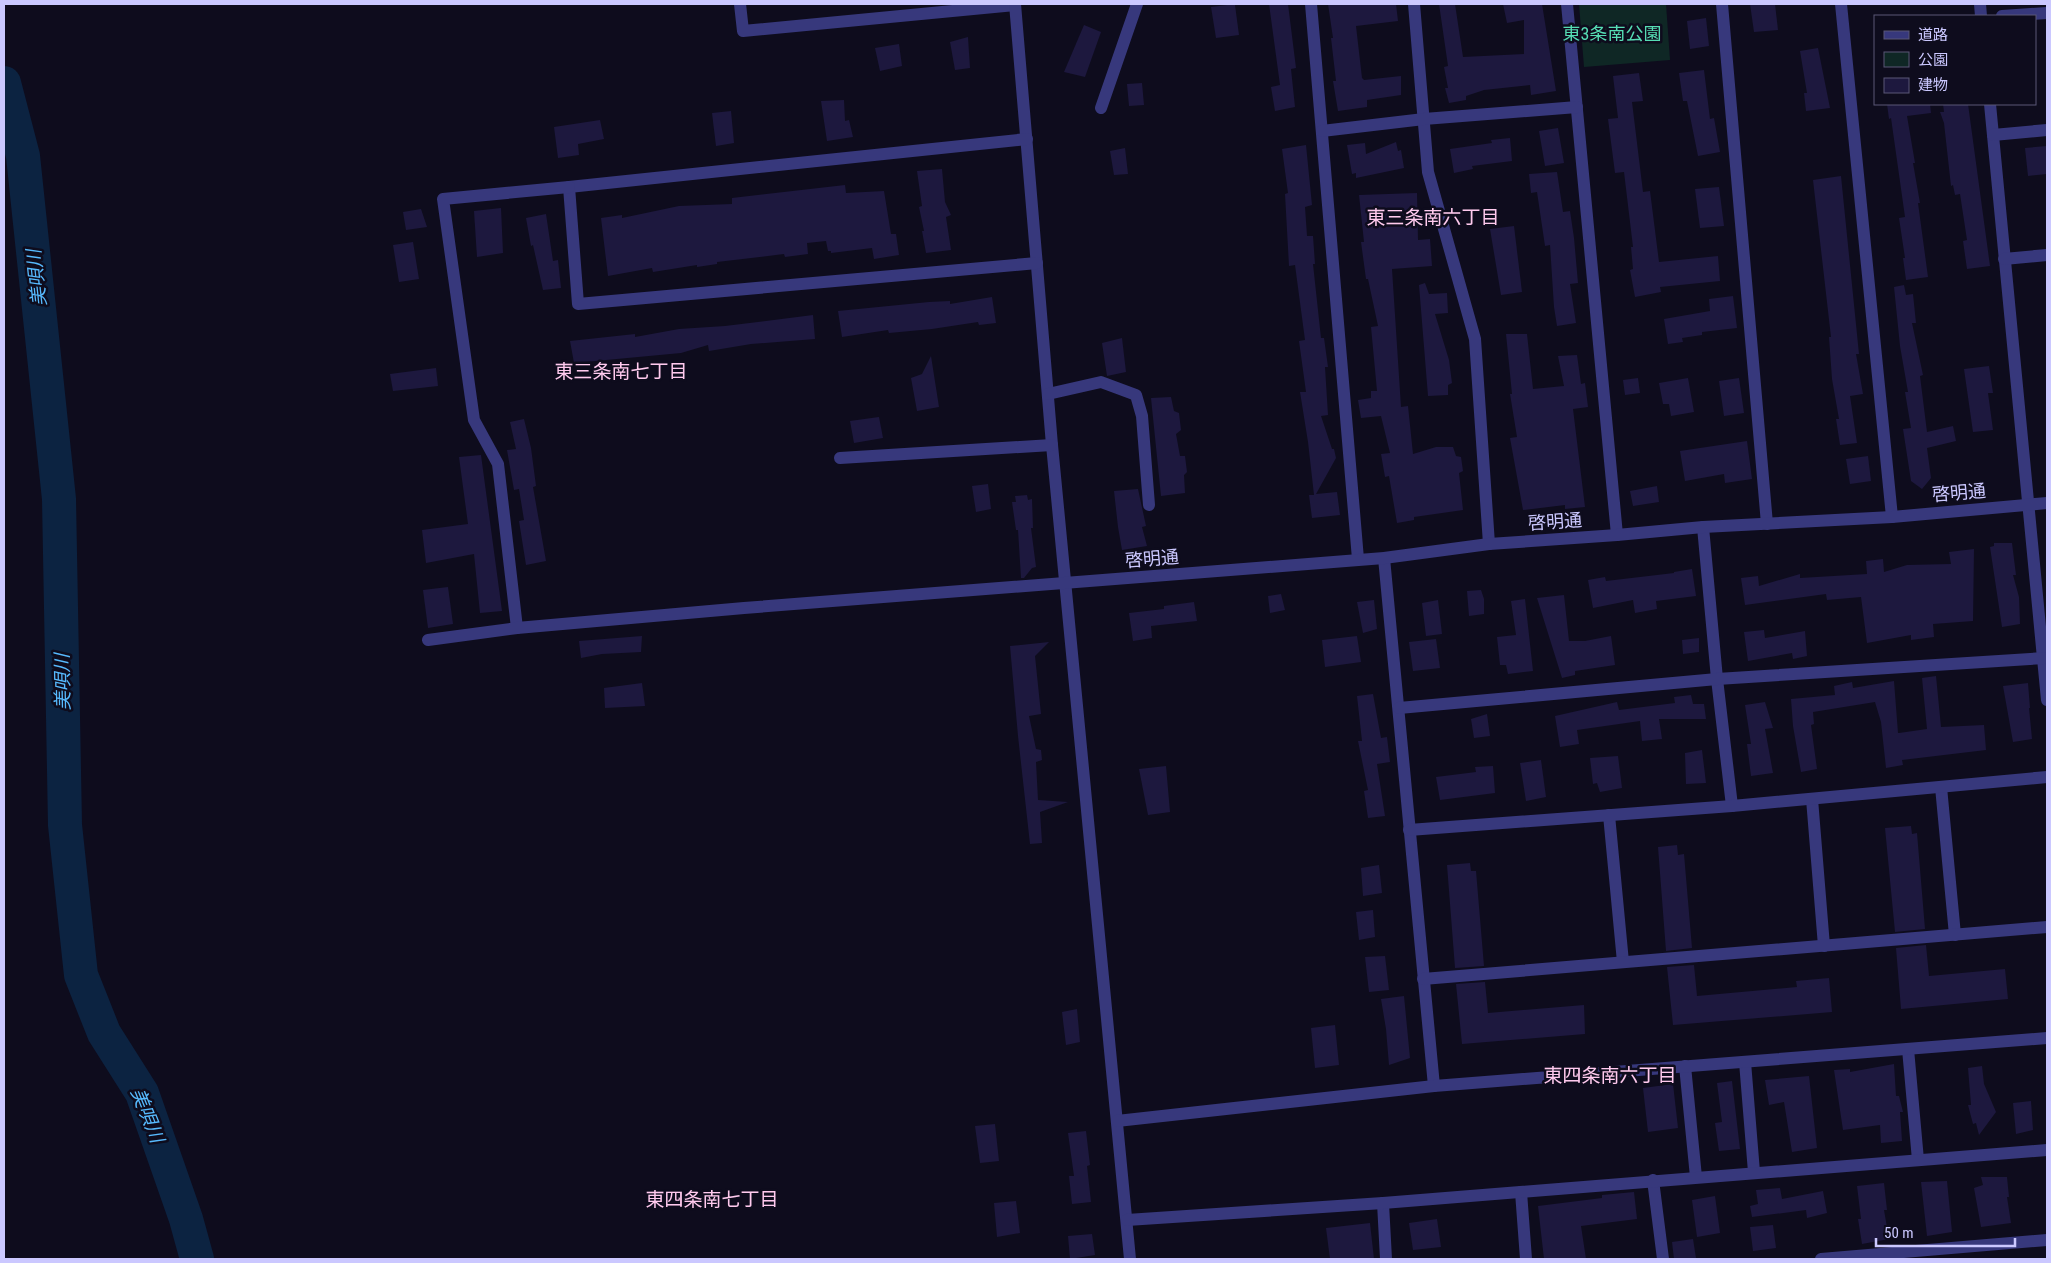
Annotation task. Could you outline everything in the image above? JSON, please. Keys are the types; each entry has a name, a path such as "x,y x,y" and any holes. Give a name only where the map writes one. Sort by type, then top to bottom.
{"street":[{"path":"740,4 743,31 1015,4 1052,445 1067,584 1130,1259"},
{"path":"1101,108 1136,4"},
{"path":"1311,4 1358,560"},
{"path":"1414,4 1428,172 1475,339 1488,544"},
{"path":"1567,4 1617,536"},
{"path":"1722,4 1767,524"},
{"path":"1841,4 1892,517"},
{"path":"2013,15 2047,12"},
{"path":"1990,105 2047,700"},
{"path":"1322,131 1424,119 1577,107"},
{"path":"1993,135 2047,130"},
{"path":"517,628 498,464 474,420 443,199 1027,138"},
{"path":"569,187 578,304 1037,263"},
{"path":"2004,259 2047,255"},
{"path":"1048,394 1100,382 1136,395 1142,416 1149,505"},
{"path":"840,458 1052,445"},
{"name":"啓明通","path":"428,640 517,628 1384,558 1488,544 1617,536 1703,527 1892,517 2047,503"},
{"path":"1703,527 1717,679 1732,806"},
{"path":"1384,558 1434,1086"},
{"path":"1399,708 1717,679 2044,658"},
{"path":"1409,830 1732,806 2047,777"},
{"path":"1941,787 1955,935"},
{"path":"1812,799 1824,946"},
{"path":"1609,815 1623,962"},
{"path":"1424,979 2047,927"},
{"path":"1117,1121 1434,1086 2047,1038"},
{"path":"1908,1049 1918,1160"},
{"path":"1745,1062 1754,1172"},
{"path":"1685,1066 1696,1177"},
{"path":"1127,1220 1384,1203 2047,1150"},
{"path":"1653,1180 1663,1259"},
{"path":"1520,1192 1526,1259"},
{"path":"1384,1203 1386,1259"},
{"path":"1821,1259 1924,1255 2047,1240"}],"green space":[{"name":"東3条南公園","path":"1579,4 1666,4 1670,60 1584,67"}],"building":[{"path":"1269,4 1288,4 1296,68 1291,69 1295,107 1275,111 1271,87 1280,85"},
{"path":"1328,4 1396,4 1398,21 1356,26 1362,78 1364,80 1401,76 1401,95 1367,100 1367,107 1338,111 1333,81 1336,81"},
{"path":"1439,4 1455,4 1463,57 1524,54 1524,20 1507,23 1503,4 1542,4 1556,91 1531,95 1530,85 1484,90 1466,96 1466,100 1449,103 1445,88 1448,88 1444,67 1448,66"},
{"path":"1750,4 1775,4 1778,30 1754,32"},
{"path":"1235,5 1239,35 1216,38 1211,7"},
{"path":"1706,18 1709,46 1690,49 1687,21"},
{"path":"1084,25 1101,32 1085,77 1064,72"},
{"path":"968,37 970,68 955,70 950,42"},
{"path":"899,44 902,66 880,71 875,48"},
{"path":"1818,48 1830,108 1806,111 1804,93 1807,93 1800,51"},
{"path":"1704,70 1710,119 1714,118 1720,152 1698,156 1687,101 1683,101 1679,73"},
{"path":"1639,73 1643,101 1632,102 1643,192 1650,191 1659,262 1718,256 1720,281 1660,287 1661,292 1635,297 1630,270 1633,269 1631,247 1633,247 1624,172 1615,173 1608,119 1618,118 1613,76"},
{"path":"1142,83 1144,105 1129,106 1127,84"},
{"path":"844,100 845,121 849,120 853,137 827,141 821,101"},
{"path":"1887,105 1930,105 1931,113 1907,116 1915,163 1913,163 1920,203 1918,203 1928,277 1906,280 1899,218 1905,217 1891,118 1889,119"},
{"path":"1943,105 1968,105 1990,266 1967,269 1963,241 1967,240 1960,194 1955,195 1953,185 1951,186 1944,123 1940,112 1944,112"},
{"path":"731,111 734,143 716,146 712,113"},
{"path":"600,120 604,139 578,144 579,155 558,158 554,127"},
{"path":"1558,128 1564,163 1545,166 1539,131"},
{"path":"1510,138 1512,161 1472,166 1473,169 1454,173 1450,149 1492,143 1491,140"},
{"path":"1396,142 1398,151 1401,150 1404,168 1356,178 1356,173 1352,174 1347,145 1365,143 1366,154"},
{"path":"1306,145 1312,205 1305,207 1307,236 1313,236 1315,264 1313,264 1321,338 1324,338 1328,367 1325,367 1328,415 1321,416 1336,458 1316,494 1337,492 1340,515 1312,518 1309,495 1314,495 1300,392 1306,392 1299,341 1305,340 1295,265 1289,266 1285,194 1288,193 1282,149"},
{"path":"2047,146 2047,174 2028,176 2025,148"},
{"path":"1125,148 1128,174 1114,175 1110,151"},
{"path":"942,169 945,202 951,215 946,217 951,250 926,253 919,207 922,206 917,171"},
{"path":"1557,172 1563,212 1570,211 1578,283 1570,284 1576,323 1557,326 1550,245 1545,246 1537,192 1531,193 1529,174"},
{"path":"1841,176 1859,354 1856,354 1863,394 1850,396 1857,443 1840,445 1836,419 1839,419 1832,379 1829,337 1831,337 1813,180"},
{"path":"845,185 846,193 884,191 891,234 896,234 899,255 874,259 872,248 831,253 831,251 828,251 826,241 807,243 808,254 785,257 784,254 653,272 652,268 608,276 601,218 622,215 622,218 679,206 732,204 732,198"},
{"path":"1719,187 1724,226 1700,228 1695,189"},
{"path":"1417,193 1418,240 1430,239 1432,266 1392,269 1401,407 1408,406 1413,454 1436,447 1453,447 1456,456 1461,457 1463,471 1459,473 1463,510 1414,517 1414,520 1397,523 1389,476 1385,477 1381,454 1390,453 1381,416 1361,418 1358,400 1371,398 1371,391 1377,391 1371,327 1378,326 1368,279 1366,279 1361,242 1364,242 1359,195"},
{"path":"501,208 503,253 477,257 474,211"},
{"path":"421,209 427,227 406,230 403,212"},
{"path":"546,214 553,261 558,260 561,288 543,290 533,245 531,246 526,218"},
{"path":"1514,226 1522,292 1501,295 1490,229"},
{"path":"413,242 419,279 399,282 393,245"},
{"path":"1425,283 1429,294 1447,293 1448,313 1435,314 1449,360 1452,383 1448,385 1448,395 1428,396 1419,285"},
{"path":"1904,285 1906,295 1913,294 1916,323 1912,323 1923,375 1920,376 1927,432 1953,426 1956,441 1927,448 1931,478 1922,489 1911,481 1903,429 1911,428 1905,392 1908,392 1900,346 1894,287"},
{"path":"1733,296 1737,328 1702,332 1702,335 1682,338 1683,342 1668,344 1664,319 1710,311 1709,299"},
{"path":"992,297 996,323 979,325 978,322 889,333 888,330 842,337 838,311 929,302 950,301 950,304"},
{"path":"813,315 815,339 751,344 709,351 708,345 681,353 574,363 570,341 635,334 635,337 679,329 725,326"},
{"path":"1506,334 1527,334 1533,389 1564,386 1558,356 1577,355 1581,384 1585,383 1588,407 1573,409 1585,507 1565,509 1565,505 1523,510 1510,438 1517,437 1510,394 1512,394"},
{"path":"1122,338 1126,372 1107,376 1102,343"},
{"path":"931,356 939,407 917,411 911,378 922,374"},
{"path":"1989,366 1993,393 1988,393 1993,430 1973,432 1964,369"},
{"path":"436,368 438,386 393,391 390,374"},
{"path":"1638,378 1640,393 1625,395 1623,380"},
{"path":"1688,378 1694,412 1671,416 1669,404 1663,404 1659,383"},
{"path":"1739,378 1744,413 1724,416 1719,381"},
{"path":"1171,397 1174,411 1179,413 1181,430 1176,434 1180,456 1185,456 1187,472 1184,475 1185,493 1161,496 1151,398"},
{"path":"879,417 883,438 854,443 850,421"},
{"path":"524,419 531,448 536,486 533,487 546,561 526,565 519,521 524,520 519,489 514,490 507,450 516,449 510,422"},
{"path":"1747,441 1752,479 1725,483 1724,474 1685,481 1680,451"},
{"path":"481,455 502,611 480,613 474,554 426,563 422,530 468,524 459,457"},
{"path":"1868,456 1871,481 1850,484 1846,459"},
{"path":"988,484 991,509 976,512 972,486"},
{"path":"1657,486 1659,502 1633,506 1630,491"},
{"path":"1138,489 1146,526 1142,527 1147,546 1122,550 1114,491"},
{"path":"1027,495 1028,500 1032,499 1033,528 1031,528 1036,567 1032,568 1024,578 1021,578 1018,530 1016,530 1012,502 1016,502 1015,496"},
{"path":"1994,543 2012,543 2016,575 2013,575 2019,597 2020,624 2002,627 1990,547 1994,546"},
{"path":"1974,549 1973,621 1933,624 1934,637 1911,640 1911,635 1867,643 1861,597 1827,600 1826,594 1745,605 1741,578 1758,576 1759,586 1800,574 1800,578 1867,574 1866,561 1883,559 1884,572 1907,565 1951,564 1949,552"},
{"path":"1692,569 1696,596 1656,601 1657,609 1635,613 1633,600 1593,608 1588,580 1605,577 1606,581"},
{"path":"448,587 453,624 428,628 423,590"},
{"path":"1481,590 1484,599 1484,614 1469,616 1467,591"},
{"path":"1281,594 1285,610 1270,613 1268,596"},
{"path":"1564,595 1569,641 1585,641 1611,636 1615,665 1575,671 1575,675 1562,678 1537,598"},
{"path":"1525,599 1533,671 1508,674 1506,665 1500,665 1497,637 1516,635 1511,601"},
{"path":"1374,600 1377,629 1363,633 1357,602"},
{"path":"1438,600 1442,634 1426,636 1422,603"},
{"path":"1194,602 1197,621 1151,626 1152,638 1133,641 1129,613 1164,609 1164,606"},
{"path":"1764,630 1765,638 1805,631 1807,656 1793,659 1792,653 1748,661 1744,632"},
{"path":"642,636 641,652 602,654 581,658 579,641"},
{"path":"1357,636 1361,662 1325,667 1322,640"},
{"path":"1699,638 1699,652 1683,654 1682,640"},
{"path":"1436,639 1440,668 1413,671 1409,642"},
{"path":"1049,642 1035,656 1041,714 1029,716 1036,749 1041,750 1042,760 1036,762 1038,800 1068,802 1040,812 1042,843 1030,844 1010,646"},
{"path":"1936,676 1941,727 1984,725 1986,750 1902,760 1903,765 1886,768 1881,722 1875,702 1813,712 1814,724 1811,725 1817,769 1801,772 1793,726 1791,699 1835,695 1834,686 1852,682 1853,688 1894,681 1898,733 1927,729 1922,678"},
{"path":"642,683 645,706 605,708 604,688"},
{"path":"2028,683 2032,739 2013,742 2003,686"},
{"path":"1373,694 1381,738 1387,737 1390,762 1377,764 1385,816 1368,818 1364,791 1368,790 1358,741 1362,741 1357,696"},
{"path":"1691,695 1693,704 1704,704 1706,719 1659,719 1662,739 1642,741 1640,721 1577,730 1579,744 1560,747 1555,716 1617,702 1619,710 1675,703 1674,697"},
{"path":"1765,702 1773,728 1765,729 1773,773 1751,776 1747,744 1751,744 1745,705"},
{"path":"1487,714 1490,736 1474,738 1471,719"},
{"path":"1702,750 1706,783 1686,784 1685,753"},
{"path":"1618,756 1622,788 1600,792 1597,783 1593,784 1590,758"},
{"path":"1541,760 1546,797 1526,801 1520,763"},
{"path":"1166,766 1170,812 1148,815 1139,769"},
{"path":"1493,766 1495,793 1440,800 1436,777 1476,772 1475,767"},
{"path":"1911,826 1912,834 1917,833 1925,929 1895,932 1885,828"},
{"path":"1677,845 1678,855 1684,854 1692,948 1666,951 1658,847"},
{"path":"1470,863 1471,871 1476,871 1484,966 1455,968 1447,865"},
{"path":"1379,865 1382,893 1363,896 1361,868"},
{"path":"1373,910 1375,937 1359,940 1356,912"},
{"path":"1926,945 1929,976 2005,969 2008,999 1901,1009 1896,948"},
{"path":"1385,956 1389,990 1369,992 1365,957"},
{"path":"1694,965 1697,996 1797,987 1796,981 1829,978 1832,1012 1673,1025 1667,967"},
{"path":"1485,982 1488,1013 1584,1005 1585,1034 1462,1044 1456,984"},
{"path":"1404,996 1410,1058 1389,1065 1381,999"},
{"path":"1077,1009 1080,1042 1066,1045 1062,1012"},
{"path":"1335,1025 1339,1065 1315,1068 1311,1028"},
{"path":"1894,1064 1896,1096 1899,1096 1903,1112 1900,1112 1902,1141 1881,1143 1880,1125 1843,1130 1834,1070 1850,1069 1850,1072"},
{"path":"1982,1066 1984,1084 1996,1112 1979,1135 1976,1123 1973,1124 1968,1105 1971,1105 1968,1068"},
{"path":"1809,1076 1817,1148 1792,1152 1784,1102 1769,1105 1765,1080"},
{"path":"1732,1081 1740,1149 1719,1151 1715,1123 1722,1122 1717,1083"},
{"path":"1673,1084 1678,1128 1648,1132 1643,1088"},
{"path":"2031,1101 2033,1130 2016,1134 2013,1103"},
{"path":"995,1124 999,1161 980,1163 975,1126"},
{"path":"1086,1131 1090,1165 1087,1166 1091,1202 1072,1204 1069,1176 1074,1176 1068,1133"},
{"path":"1981,1177 2007,1177 2009,1197 2007,1197 2011,1223 1981,1227 1974,1188 1983,1185"},
{"path":"1947,1181 1952,1232 1927,1236 1921,1182"},
{"path":"1884,1183 1887,1210 1884,1210 1889,1239 1862,1244 1858,1219 1861,1219 1857,1186"},
{"path":"1780,1188 1782,1199 1823,1191 1827,1213 1807,1218 1806,1210 1752,1217 1750,1206 1758,1204 1756,1190"},
{"path":"1634,1192 1637,1219 1581,1226 1586,1259 1544,1259 1538,1206 1602,1198 1602,1195"},
{"path":"1715,1196 1720,1233 1697,1237 1692,1200"},
{"path":"1016,1201 1020,1233 997,1237 994,1203"},
{"path":"1437,1219 1441,1247 1413,1250 1409,1223"},
{"path":"1370,1223 1374,1259 1330,1259 1326,1228"},
{"path":"1773,1225 1776,1248 1753,1251 1750,1227"},
{"path":"1092,1234 1095,1255 1070,1259 1068,1236"},
{"path":"1693,1239 1696,1258 1674,1259 1672,1242"}],"waterway":[{"name":"美唄川","path":"4,83 23,156 59,499 65,825 81,975 104,1033 142,1093 186,1219 197,1259"}],"district":[{"name":"東三条南六丁目","path":"1433,217"},
{"name":"東三条南七丁目","path":"621,371"},
{"name":"東四条南六丁目","path":"1610,1075"},
{"name":"東四条南七丁目","path":"712,1199"}]}
